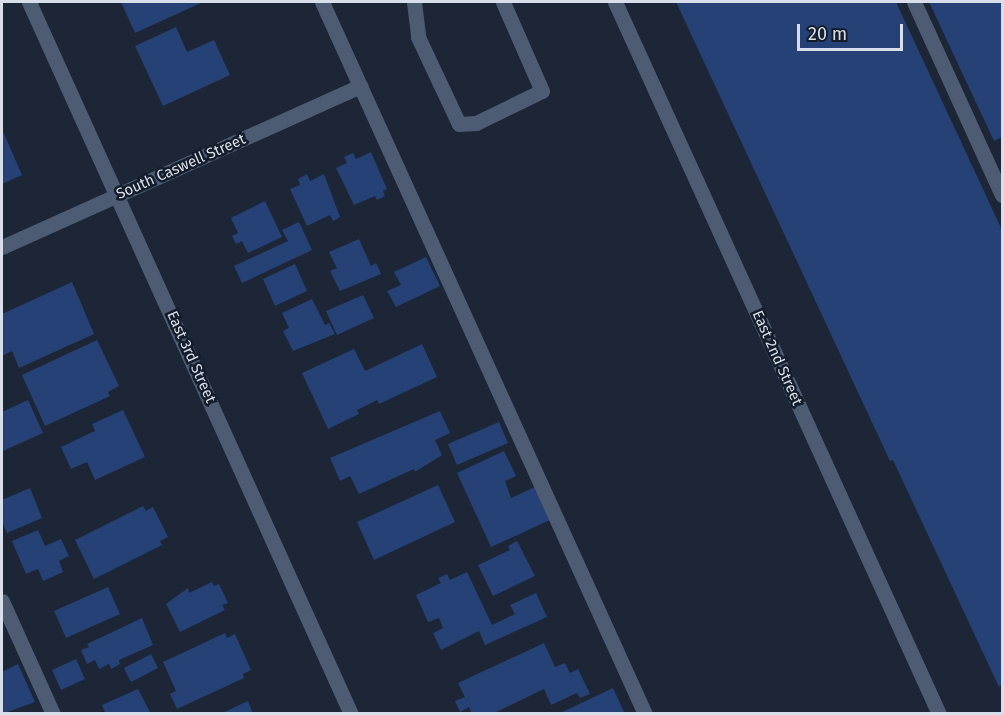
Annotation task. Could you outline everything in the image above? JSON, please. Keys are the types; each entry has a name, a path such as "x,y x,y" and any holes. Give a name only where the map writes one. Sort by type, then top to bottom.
{"street":[{"name":"East 3rd Street","path":"29,2 351,714"},
{"path":"321,2 645,714"},
{"path":"414,2 418,37 459,123 476,123 542,91 502,2"},
{"name":"East 2nd Street","path":"615,2 939,714"},
{"path":"914,2 999,176 1002,195"},
{"name":"South Caswell Street","path":"2,247 360,86"},
{"path":"2,601 53,714"}],"building":[{"path":"121,2 203,2 135,33"},
{"path":"676,2 896,2 1002,230 1002,685 999,687 893,460 890,461"},
{"path":"929,2 1002,2 1002,137 994,141"},
{"path":"176,27 187,52 214,40 230,75 163,106 135,46"},
{"path":"2,129 22,175 2,184"},
{"path":"371,152 387,189 383,191 385,196 377,200 375,196 354,205 336,168 347,163 344,157 353,153 356,159"},
{"path":"307,174 310,181 324,174 340,217 333,221 330,215 307,226 290,189 300,185 298,179"},
{"path":"265,201 282,237 248,253 242,241 236,244 232,236 238,233 231,218"},
{"path":"299,222 312,250 242,283 234,266 288,241 282,230"},
{"path":"359,239 371,266 376,263 381,274 340,291 330,271 337,268 329,252"},
{"path":"426,257 440,286 396,307 387,291 401,285 394,272"},
{"path":"295,264 307,291 275,306 263,279"},
{"path":"72,282 94,334 19,368 12,351 2,356 2,314"},
{"path":"363,295 374,318 337,335 326,311"},
{"path":"312,299 325,325 329,323 335,334 293,351 283,331 289,328 282,313"},
{"path":"97,340 119,386 108,392 110,396 45,426 22,375"},
{"path":"422,344 437,377 379,404 377,400 357,410 359,414 328,429 302,373 354,349 365,371"},
{"path":"28,400 43,433 3,451 2,412"},
{"path":"123,410 145,457 95,480 87,462 71,469 61,447 95,431 92,424"},
{"path":"440,411 450,433 435,440 442,455 415,472 414,469 359,494 350,476 340,481 330,458"},
{"path":"499,422 508,443 457,465 448,444"},
{"path":"504,451 516,476 505,481 511,498 535,487 550,520 491,547 457,473"},
{"path":"438,485 455,522 374,560 357,522"},
{"path":"30,488 42,518 7,533 2,521 2,500"},
{"path":"143,506 146,511 153,507 168,537 160,541 162,545 94,579 75,540"},
{"path":"38,530 45,546 61,539 69,556 59,561 63,572 43,581 38,569 26,574 12,541"},
{"path":"517,541 535,576 493,596 478,565 510,550 508,546"},
{"path":"467,572 492,625 515,614 510,605 536,593 547,617 485,645 479,631 441,650 433,633 443,628 439,618 428,622 416,595 441,583 438,578 447,574 450,580"},
{"path":"212,582 214,586 219,584 228,603 222,605 225,610 180,632 166,604 188,588 189,593"},
{"path":"108,587 120,614 66,638 54,611"},
{"path":"142,618 153,645 119,660 120,664 111,669 109,664 99,669 95,660 87,664 81,650 89,647 87,644"},
{"path":"225,633 227,638 235,634 251,670 243,674 244,678 177,709 170,694 176,691 163,662"},
{"path":"544,643 555,667 565,663 570,673 578,669 590,694 580,698 577,693 551,705 544,689 492,714 472,714 469,707 460,712 455,701 465,697 458,683"},
{"path":"151,654 158,668 131,682 124,668"},
{"path":"76,659 85,679 61,690 52,670"},
{"path":"18,664 35,702 2,714 2,672"},
{"path":"613,688 625,714 558,714"},
{"path":"138,689 151,714 106,714 102,705"},
{"path":"248,701 253,714 220,714"}]}
